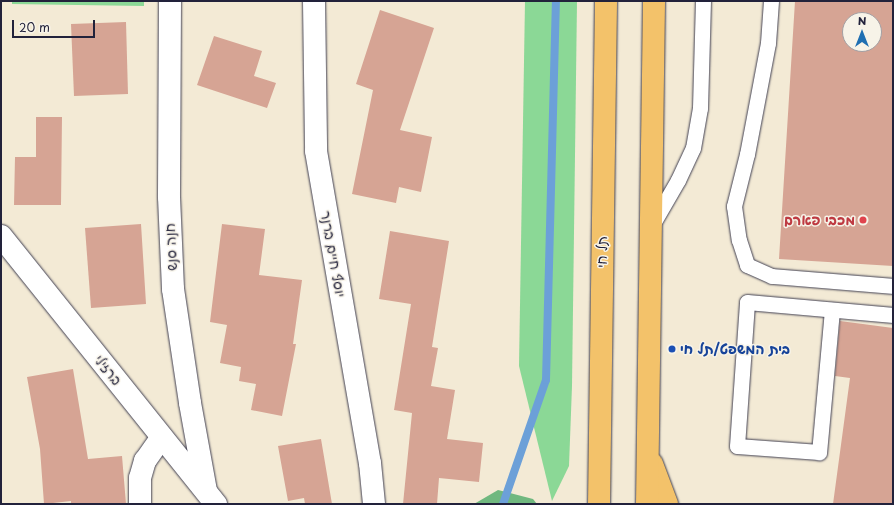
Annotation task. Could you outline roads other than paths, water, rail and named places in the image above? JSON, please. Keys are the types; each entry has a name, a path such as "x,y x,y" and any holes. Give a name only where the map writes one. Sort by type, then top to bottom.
{"highway":[{"name":"תל חי","path":"599,504 606,1"},
{"path":"647,504 654,1"},
{"path":"647,452 667,504"},
{"path":"588,504 599,472"}],"street":[{"name":"חנה סנש","path":"170,1 169,197 174,290 190,403 211,498"},
{"name":"יוסף חיים ברנר","path":"314,1 316,151 370,464 374,504"},
{"name":"ברזילי","path":"1,236 211,498"},
{"path":"140,504 140,478 145,461 162,437"}],"lane":[{"path":"651,228 694,148 700,108 704,1"},
{"path":"771,1 768,43 747,154 734,206 738,240 747,265 772,276 893,286"},
{"path":"832,310 819,452 737,446 747,302 893,315"}],"waterway":[{"path":"503,504 546,380 556,1"}],"place":[{"name":"מכבי פארם","path":"863,220"},
{"name":"בית המשפט/תל חי","path":"672,349"}]}
